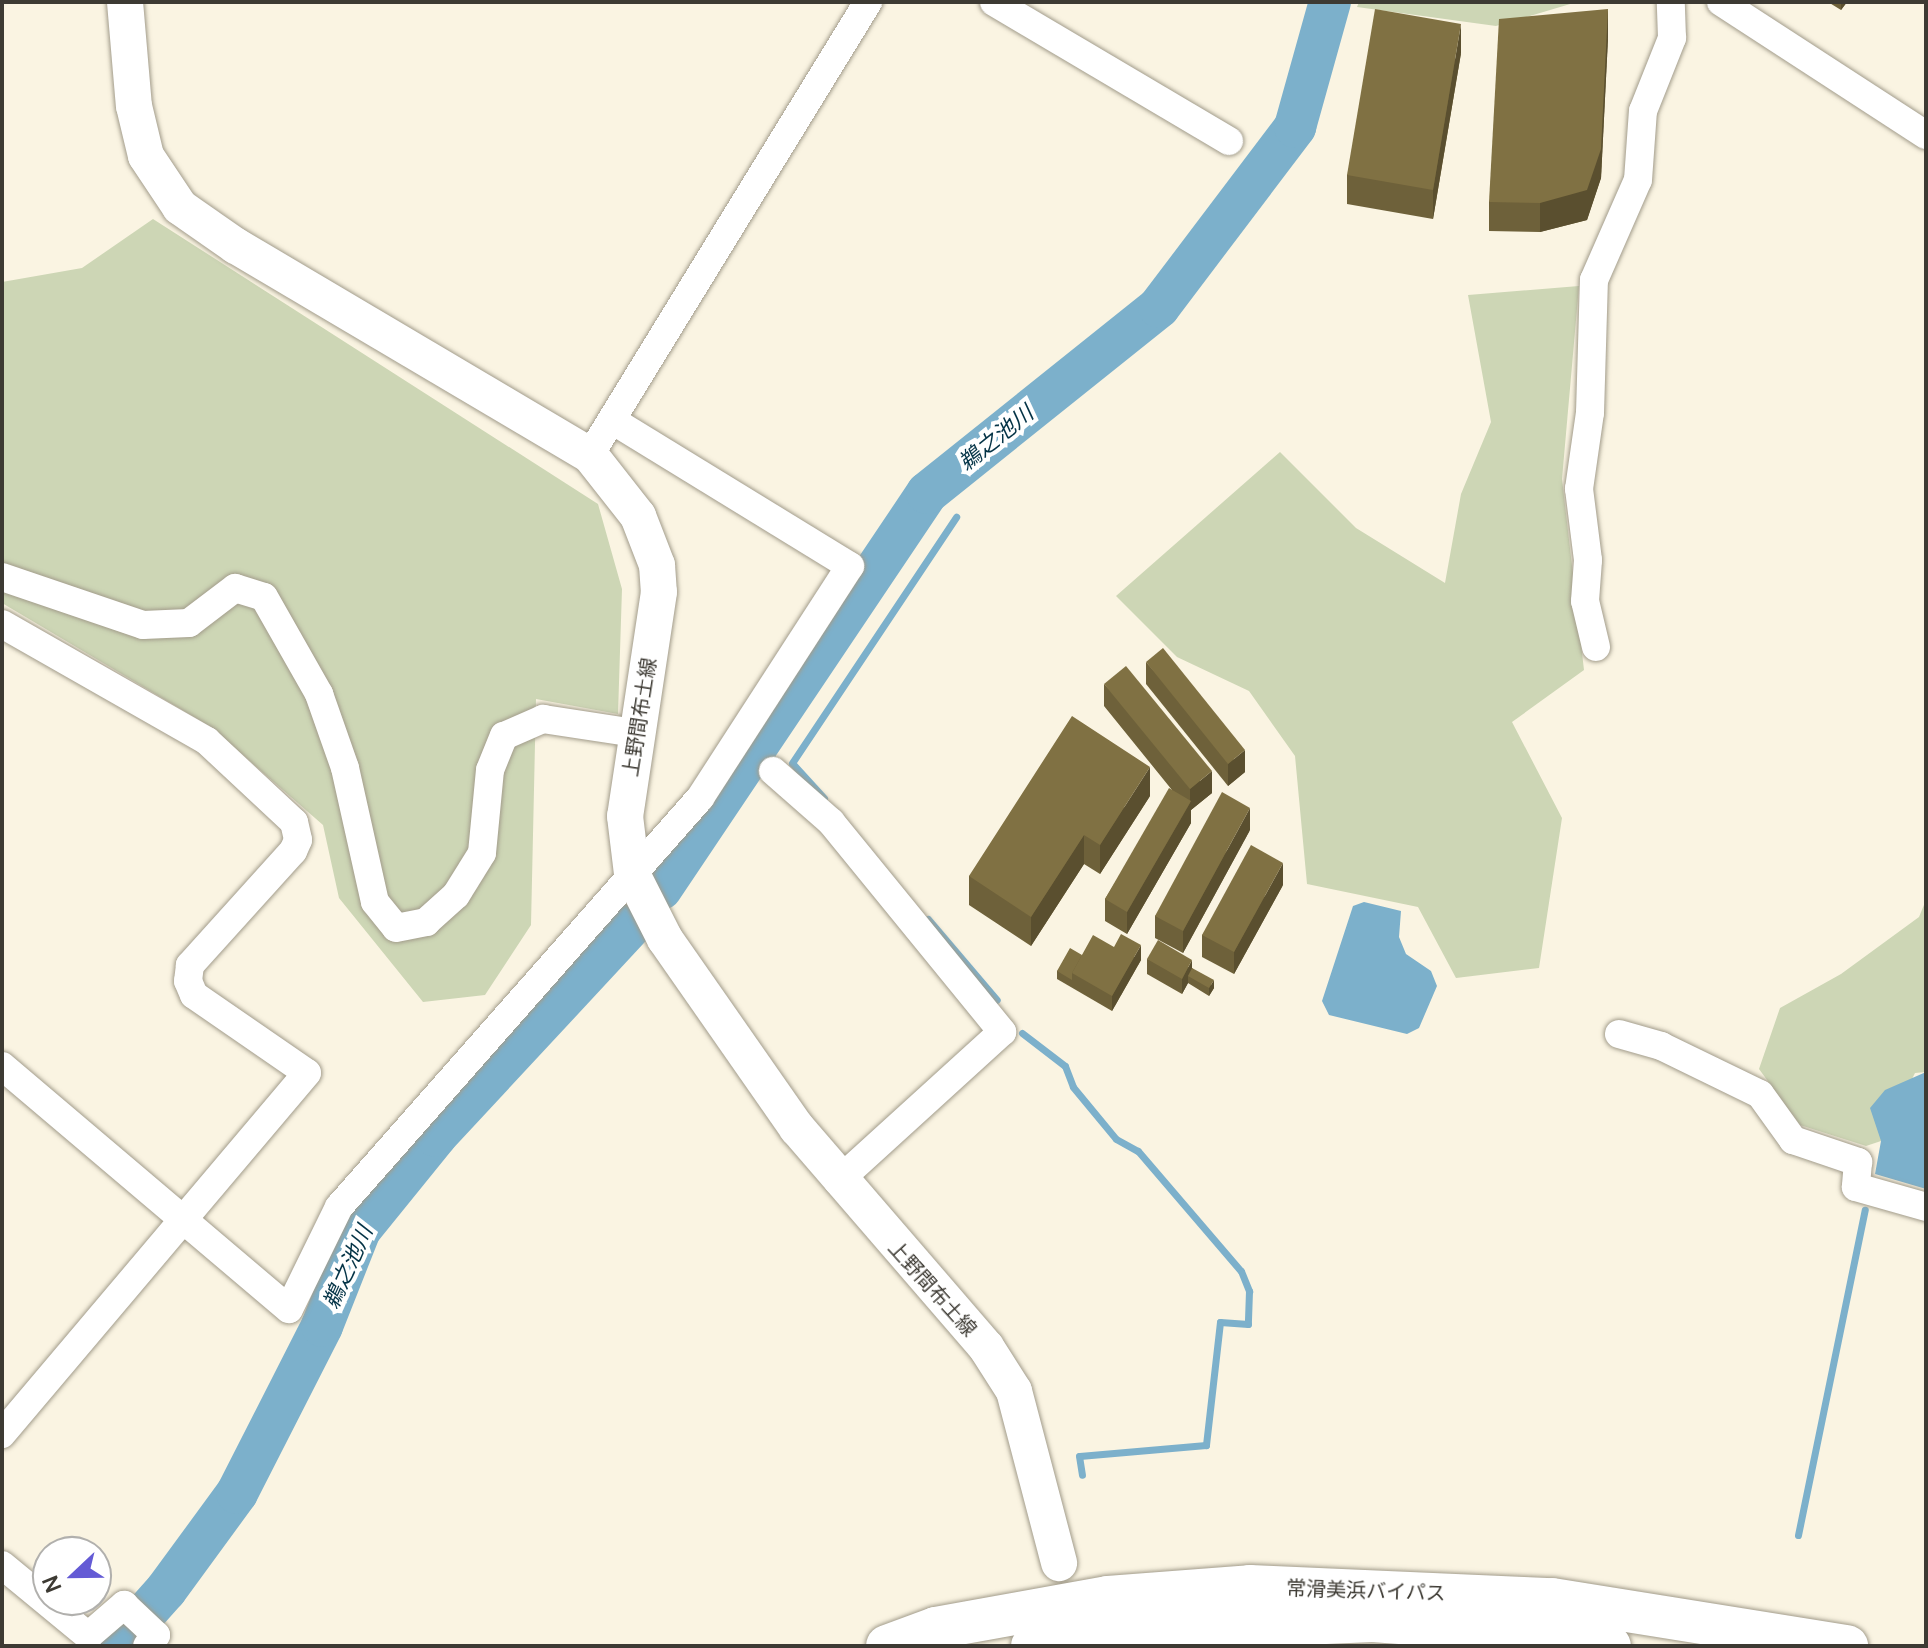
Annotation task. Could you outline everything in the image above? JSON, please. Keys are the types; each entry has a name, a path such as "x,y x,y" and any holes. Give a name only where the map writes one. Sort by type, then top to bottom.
{"highway":[{"name":"常滑美浜バイパス","path":"887,1646 936,1628 1108,1597 1250,1586 1552,1599 1847,1646"},
{"name":"常滑美浜バイパス","path":"1032,1646 1113,1632 1373,1621 1534,1633 1610,1646"}],"main road":[{"name":"上野間布土線","path":"125,2 134,106 146,156 180,207 236,246 590,455 638,516 657,565 659,592 634,733 625,816 632,874 665,939 838,1181 986,1347 1014,1391 1059,1563"}],"street":[{"path":"590,455 868,2"},
{"path":"994,2 1229,141"},
{"path":"1596,647 1585,601 1588,560 1579,489 1590,413 1594,280 1638,180 1643,111 1670,48 1671,2"},
{"path":"1721,2 1926,135"},
{"path":"2,1066 289,1309 339,1207 700,798 850,566 612,420"},
{"path":"2,577 143,625 189,623 235,588 264,597 319,694 345,768 375,902 396,928 426,922 456,895 482,853 490,770 504,736 543,719 634,733"},
{"path":"2,624 207,741 298,831 293,851 190,965 188,981 194,995 307,1073 184,1223 2,1434"},
{"path":"773,771 831,822 1002,1032 838,1181"},
{"path":"1619,1034 1661,1046 1760,1094 1793,1140 1858,1162 1856,1187 1926,1207"},
{"path":"2,1565 88,1636 124,1605 151,1641"}],"green space":[{"path":"1359,2 1577,2 1496,26 1357,7"},
{"path":"153,219 598,504 622,589 618,714 536,699 531,925 485,995 423,1002 339,898 323,825 211,727 2,603 2,282 82,268"},
{"path":"1579,286 1562,479 1584,670 1512,722 1562,818 1539,968 1456,978 1418,907 1307,884 1295,756 1249,691 1177,657 1116,596 1280,452 1356,528 1445,583 1461,494 1491,422 1468,295"},
{"path":"1926,900 1926,1072 1915,1073 1881,1141 1866,1146 1800,1125 1759,1069 1780,1008 1841,974 1919,917"}],"water":[{"path":"1364,902 1401,911 1399,937 1406,954 1431,971 1437,986 1419,1028 1407,1034 1329,1015 1322,1001 1353,906"},
{"path":"1926,1072 1926,1189 1875,1174 1881,1141 1870,1108 1885,1090"}],"building":[{"path":"1375,9 1461,24 1433,190 1347,175"},
{"path":"1608,9 1601,149 1587,190 1540,203 1489,202 1499,19"},
{"path":"1163,648 1245,750 1228,764 1146,662"},
{"path":"1126,666 1212,771 1190,789 1104,684"},
{"path":"1072,716 1150,767 1100,845 1084,835 1031,917 969,876"},
{"path":"1169,788 1191,801 1127,912 1105,899"},
{"path":"1222,792 1250,808 1183,931 1155,916"},
{"path":"1251,845 1283,863 1234,952 1202,935"},
{"path":"1121,934 1141,945 1112,996 1072,973 1093,935 1114,947"},
{"path":"1158,940 1192,960 1182,979 1147,959"},
{"path":"1070,948 1082,955 1072,973 1072,980 1057,971"},
{"path":"1192,968 1214,980 1209,988 1188,976"}],"waterway":[{"name":"鵜之池川","path":"661,889 927,493 1159,307 1295,127 1330,2"},
{"path":"824,798 792,763 956,517"},
{"path":"928,919 997,1000"},
{"name":"鵜之池川","path":"116,1646 166,1590 237,1493 322,1326 360,1230 436,1136 633,924"},
{"path":"1022,1033 1065,1066 1073,1087 1116,1139 1138,1151 1241,1271 1249,1291 1248,1324 1220,1322 1206,1445 1079,1456 1082,1475"},
{"path":"1798,1535 1865,1210"}]}
